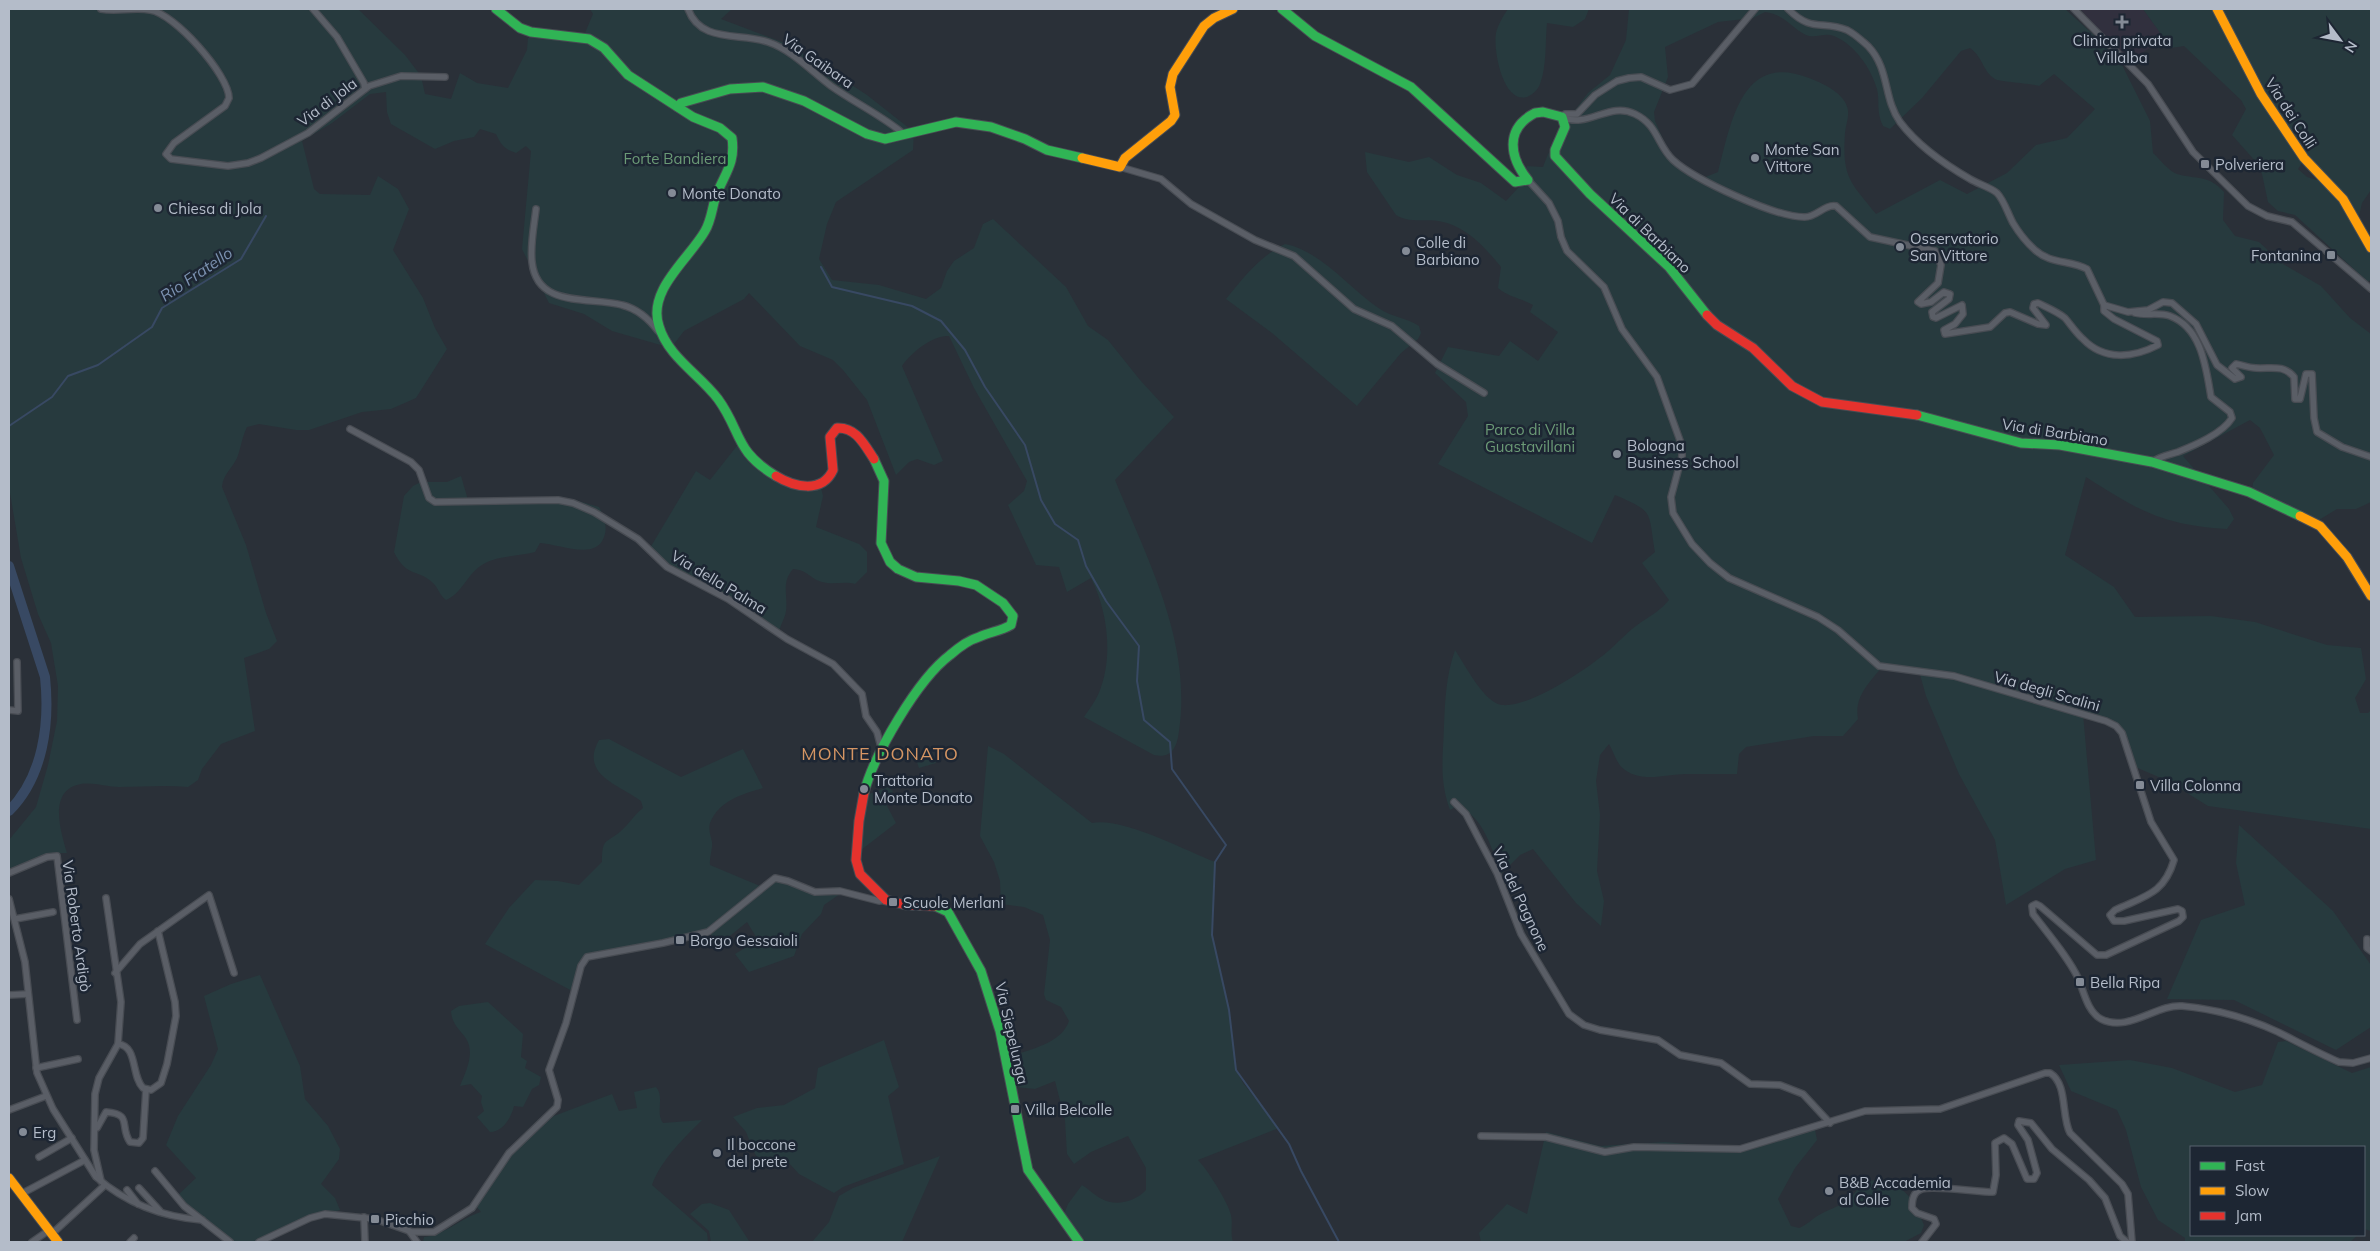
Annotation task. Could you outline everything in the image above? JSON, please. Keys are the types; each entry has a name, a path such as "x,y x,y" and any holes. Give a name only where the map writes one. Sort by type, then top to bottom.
{"street":[{"name":"Via di Jola","path":"101,9 152,10 163,15 210,61 226,82 229,98 225,106 174,143 168,150 167,157 180,161 228,166 248,163 280,149 321,124 365,89 401,76 445,77"},
{"path":"313,9 337,37 364,83 365,89"},
{"path":"496,9 520,28 530,32 589,38 604,48 628,75 693,116 720,128 732,138 735,153 717,191 707,228 697,246 660,292 657,307 657,324 665,340"},
{"name":"Via Gaibara","path":"688,9 697,25 713,34 753,39 780,47 832,87 905,135"},
{"path":"1120,167 1125,158 1175,115 1170,86 1173,74 1204,26 1214,18 1232,9"},
{"path":"1282,9 1302,28 1348,54 1395,76 1412,87 1511,180 1518,182 1528,180 1514,161 1511,147 1514,136 1522,124 1534,113 1540,112 1576,122 1621,110 1634,113 1656,131 1665,151 1674,161 1727,194 1791,216 1810,217 1831,206 1836,206 1870,237 1935,251 1940,265 1938,283 1918,302 1921,304 1931,302 1944,292 1950,294 1932,312 1933,318 1962,305 1963,314 1956,324 1944,330 1945,334 1990,327 2005,313 2010,312 2038,324 2046,325 2033,308 2034,304 2038,303 2064,317 2083,340 2096,350 2111,356 2130,355 2158,345 2156,341 2114,319 2104,311 2104,305 2087,269 2048,259 2035,250 2013,223 1997,194 1968,178 1937,157 1907,131 1891,104 1883,67 1869,48 1855,34 1844,29 1816,26 1796,17 1788,9"},
{"path":"1562,117 1565,114 1577,114 1606,87 1629,78 1641,77 1670,90 1692,84 1719,49 1755,9"},
{"path":"2074,9 2148,84 2193,152 2248,206 2267,216 2292,222 2371,289"},
{"name":"Via dei Colli","path":"2217,9 2261,94 2304,158 2343,199 2371,248"},
{"path":"678,107 681,103 730,88 763,87 804,101 867,134 885,139 956,122 991,127 1025,139 1047,150 1120,167 1161,179 1191,204 1255,240 1294,256 1354,309 1392,326 1452,375 1484,393"},
{"name":"Via di Barbiano","path":"1562,117 1565,127 1555,150 1555,156 1590,194 1669,266 1712,320 1753,348 1792,386 1822,402 1915,415 2021,443 2060,446 2152,462 2258,495 2320,526 2347,557 2371,596"},
{"name":"Via degli Scalini","path":"1528,180 1549,203 1558,221 1561,237 1567,250 1604,287 1622,329 1658,377 1682,446 1682,456 1671,497 1673,513 1685,536 1710,563 1735,582 1824,621 1879,666 1954,676 2098,718 2116,726 2122,733 2151,822 2174,860 2164,884 2156,891 2115,910 2110,915 2114,922 2124,922 2178,909 2182,911 2183,917 2180,921 2106,955 2097,955 2040,906 2036,904 2032,906 2034,914 2072,967 2092,1010 2102,1019 2115,1022 2133,1020 2167,1007 2181,1006 2228,1014 2254,1022 2339,1062 2353,1063 2371,1058"},
{"path":"536,209 532,263 536,279 544,290 558,296 586,302 622,304 632,308 649,320 684,365 712,392 749,457 777,476 797,486 818,486 828,478 833,470 833,459 828,444 831,433 839,428 847,428 855,432 877,464 884,481 885,504 879,524 881,546 890,563 902,572 916,576 970,582 981,586 1009,608 1013,616 1010,625 1003,630 978,637 948,655 925,680 882,751 874,768 865,790 859,821 856,860 860,874 886,900"},
{"path":"2128,312 2148,310 2163,302 2172,303 2196,324 2217,365 2235,379 2241,377 2232,368 2236,364 2254,368 2280,367 2294,377 2294,396 2296,399 2300,399 2306,374 2309,372 2312,374 2314,418 2318,432 2342,448 2371,457"},
{"path":"2104,305 2128,312 2170,316 2184,324 2194,335 2201,351 2211,397 2230,412 2232,418 2228,424 2203,440 2152,462"},
{"name":"Via della Palma","path":"350,429 411,462 419,470 429,498 434,502 558,500 572,503 594,512 613,523 638,539 667,567 728,599 787,639 833,664 862,694 866,716 877,732 882,751"},
{"path":"9,710 18,711 17,662"},
{"name":"Via del Pagnone","path":"1454,802 1466,814 1497,873 1521,934 1569,1014 1584,1024 1600,1030 1658,1040 1680,1055 1721,1063 1750,1084 1780,1085 1803,1094 1830,1123"},
{"name":"Via Roberto Ardigò","path":"9,873 47,857 57,856 77,1020"},
{"path":"259,1242 318,1215 364,1217 409,1231 421,1233 434,1232 459,1214 472,1208 509,1153 557,1107 558,1100 549,1070 566,1023 581,966 587,957 663,943 708,932 775,878 815,892 840,891 872,900 886,900"},
{"path":"115,973 140,944 209,895 234,974"},
{"path":"103,1183 94,1150 95,1094 99,1078 118,1044 121,1002 115,973 106,898"},
{"path":"9,899 25,962 36,1068 46,1096 85,1160 103,1183 139,1205 185,1219 202,1220"},
{"name":"Via Siepelunga","path":"886,900 906,905 936,906 948,912 982,971 1000,1031 1028,1170 1041,1191 1079,1242"},
{"path":"15,919 53,912"},
{"path":"118,1044 124,1044 129,1049 136,1078 140,1085 151,1090 161,1082 176,1021 175,1002 158,930"},
{"path":"2368,939 2367,948 2371,950"},
{"path":"9,995 28,994"},
{"path":"36,1068 78,1059"},
{"path":"1481,1136 1546,1137 1605,1152 1634,1147 1740,1149 1865,1111 1940,1109 2044,1073 2050,1073 2060,1082 2066,1126 2070,1133 2122,1184 2128,1194 2132,1242"},
{"path":"95,1128 97,1128 106,1112 120,1114 123,1116 130,1142 139,1143 142,1138 146,1089"},
{"path":"9,1110 46,1096"},
{"path":"1922,1242 1936,1224 1934,1218 1917,1213 1912,1208 1912,1200 1915,1194 1928,1188 1993,1192 1996,1175 1995,1143 2004,1138 2012,1144 2027,1178 2034,1179 2037,1173 2028,1140 2018,1125 2019,1121 2031,1123 2052,1149 2089,1180 2105,1198 2120,1236 2127,1242"},
{"path":"39,1157 72,1138"},
{"path":"21,1194 85,1160"},
{"path":"155,1171 184,1206 230,1242"},
{"path":"9,1178 58,1242"},
{"path":"32,1242 58,1228 103,1183"},
{"path":"140,1188 162,1212"},
{"path":"127,1190 139,1205"},
{"path":"364,1217 365,1242"},
{"path":"409,1231 417,1242"}],"shaded area":[{"name":"Clinica privata Villalba","path":"2080,9 2143,9 2165,39 2130,60 2104,36"}],"green space":[{"name":"Forte Bandiera","path":"9,9 358,9 405,55 421,76 425,94 451,99 460,73 477,83 508,88 527,50 528,38 534,38 535,35 582,40 593,14 590,9 732,9 721,19 790,45 867,95 914,132 913,150 836,202 827,224 819,259 832,280 879,285 926,299 941,288 947,271 954,261 974,248 983,224 993,219 1066,287 1088,326 1108,340 1140,380 1174,417 1115,480 1153,572 1173,634 1179,666 1181,698 1179,731 1175,747 1165,755 1154,755 1084,717 1100,691 1107,660 1104,618 1097,590 1091,578 1067,592 1059,567 1036,565 1008,505 1024,491 1027,481 974,388 949,336 936,338 922,346 902,366 943,461 934,465 917,459 909,462 896,475 867,400 843,370 833,360 800,346 749,293 744,299 684,331 671,348 612,331 584,314 549,303 522,249 531,151 526,146 516,153 503,146 496,134 480,129 474,137 454,141 435,149 391,124 387,112 386,92 370,94 332,123 302,141 314,189 320,194 370,195 378,176 398,189 409,209 393,250 423,298 435,328 447,349 416,398 391,409 362,412 309,430 296,430 259,424 247,427 237,458 226,475 222,487 246,545 266,613 277,641 269,649 244,658 255,731 221,744 202,769 198,780 188,787 119,787 81,784 70,788 64,794 60,803 59,813 67,853 55,853 9,870 9,840 36,807 48,765 57,721 58,686 51,643 38,614 21,558 10,493"},
{"path":"1508,9 1589,9 1585,19 1573,27 1547,23 1545,62 1542,77 1538,88 1527,97 1519,97 1512,92 1501,74 1498,63 1495,41 1496,33"},
{"name":"Parco di Villa Guastavillani","path":"1629,9 2065,9 2118,57 2150,121 2153,153 2167,168 2177,174 2202,178 2218,186 2224,192 2223,220 2235,236 2259,242 2283,264 2321,286 2350,318 2371,334 2371,502 2356,509 2337,509 2314,523 2252,493 2253,483 2274,455 2260,428 2250,420 2183,456 2229,509 2234,519 2227,529 2168,520 2121,499 2086,477 2065,555 2114,587 2135,617 2211,616 2255,622 2327,645 2361,648 2366,679 2355,698 2360,713 2368,713 2371,710 2371,829 2208,806 2168,781 2133,766 2118,730 2113,725 2083,714 2096,860 2065,869 2006,905 1995,840 1959,774 1926,696 1919,671 1882,667 1860,697 1857,711 1858,719 1843,736 1814,736 1746,747 1739,754 1737,774 1639,776 1632,774 1622,767 1609,744 1600,755 1596,781 1600,815 1597,871 1604,901 1601,926 1576,903 1533,849 1520,855 1501,874 1486,835 1474,817 1457,806 1450,810 1444,789 1443,758 1446,697 1455,650 1474,680 1492,701 1498,704 1509,705 1523,702 1555,687 1586,668 1611,649 1632,629 1661,609 1669,600 1642,563 1655,552 1650,520 1647,514 1637,505 1615,495 1592,543 1438,464 1468,416 1466,402 1435,373 1448,347 1499,356 1510,341 1538,361 1558,332 1530,312 1533,305 1498,288 1501,267 1466,232 1448,223 1433,220 1411,220 1396,215 1367,172 1365,152 1409,162 1429,157 1457,175 1481,183 1506,201 1518,188 1527,166 1543,167 1548,154 1559,139 1569,118 1588,93 1610,75 1626,40","holes":["1765,12 1782,18 1808,36 1834,36 1855,51 1871,73 1877,89 1879,111 1883,126 1890,129 1922,98 1961,51 1970,48 1995,79 2039,86 2054,74 2095,109 2067,138 2036,145 2007,173 1967,194 1940,180 1876,214 1854,186 1847,170 1844,148 1848,111 1840,95 1809,78 1786,72 1768,75 1754,83 1743,97 1728,133 1718,172 1703,178 1671,157 1655,121 1654,112 1668,77 1665,47 1718,22 1753,18"]},
{"path":"2143,9 2371,9 2371,190 2362,203 2358,221 2371,245 2371,279 2368,282 2295,215 2278,211 2268,202 2262,174 2256,162 2232,135 2246,109 2241,100 2184,46 2171,48","holes":["2304,160 2319,177 2317,180 2307,177 2298,169"]},
{"path":"1285,244 1311,254 1323,262 1380,309 1419,326 1421,333 1418,339 1401,353 1357,406 1272,333 1226,299 1260,261"},
{"path":"740,442 748,454 781,479 821,488 823,496 816,527 859,544 867,552 867,572 855,584 822,582 802,571 793,569 787,579 786,611 779,633 671,568 650,548 696,471 710,480"},
{"path":"461,476 468,500 568,498 599,507 605,522 604,537 600,544 585,550 540,543 535,552 492,560 479,567 456,594 446,600 429,579 408,570 394,552 404,496 413,486 421,482 447,482"},
{"path":"609,739 681,777 743,749 763,788 732,799 725,803 714,815 709,826 712,845 710,865 760,886 711,928 687,938 587,960 581,965 574,992 485,944 509,908 535,880 558,881 579,885 602,862 603,848 606,842 621,831 643,808 641,801 605,778 594,762 594,752 599,740"},
{"path":"988,746 1004,754 1092,823 1105,822 1136,830 1215,862 1212,935 1229,1010 1236,1070 1243,1083 1279,1128 1198,1160 1217,1186 1229,1209 1232,1218 1233,1242 1079,1242 1062,1219 1068,1204 1082,1185 1097,1196 1113,1203 1126,1202 1142,1194 1146,1190 1146,1168 1128,1136 1091,1152 1074,1164 1067,1154 1065,1120 1055,1081 1035,1089 1015,1087 1009,1057 1044,1045 1059,1035 1069,1021 1061,1007 1046,1000 1044,994 1050,940 1043,915 1024,907 1001,904 1000,881 994,862 980,836"},
{"path":"933,753 936,763 919,768 916,759"},
{"path":"888,787 893,791 887,806 896,823 861,850 864,814 869,794"},
{"path":"2239,825 2333,911 2371,965 2371,1027 2336,1050 2234,1000 2167,999 2201,920 2245,905 2236,863"},
{"path":"775,878 805,889 840,894 824,905 821,914 802,934 794,956 749,972 735,954 758,940 747,922 720,944 708,932"},
{"path":"260,975 300,1066 305,1099 328,1126 340,1149 339,1159 321,1184 335,1198 340,1210 279,1229 258,1242 232,1242 177,1196 196,1178 166,1145 178,1116 211,1065 218,1049 204,996 231,984"},
{"path":"488,1002 523,1034 521,1057 527,1061 525,1068 541,1077 539,1085 532,1089 523,1107 514,1106 506,1124 499,1130 490,1132 477,1117 484,1111 481,1102 482,1096 471,1084 460,1086 469,1062 470,1049 465,1037 454,1022 451,1011 459,1006"},
{"path":"884,1040 899,1087 888,1096 904,1164 843,1187 834,1193 799,1174 788,1162 760,1160 755,1154 746,1132 733,1117 757,1108 784,1105 815,1088 818,1068"},
{"path":"2286,1041 2352,1073 2371,1067 2371,1231 2365,1229 2365,1146 2190,1146 2190,1236 2357,1236 2350,1242 2185,1242 2185,1238 2158,1220 2141,1187 2126,1130 2117,1110 2071,1091 2059,1065 2130,1060 2172,1068 2235,1092 2262,1085 2278,1042"},
{"path":"656,1087 660,1095 660,1115 663,1123 702,1120 667,1158 652,1185 707,1233 708,1242 423,1242 424,1237 446,1230 481,1212 476,1206 508,1157 534,1131 554,1116 612,1094 619,1111 637,1108 634,1092"},
{"path":"1814,1125 1817,1140 1795,1168 1778,1199 1791,1226 1802,1227 1819,1215 1848,1200 1862,1182 1885,1181 1902,1189 1914,1204 1924,1225 1921,1233 1904,1242 1481,1242 1479,1233 1507,1204 1527,1214 1546,1132 1600,1146 1665,1142 1724,1147 1772,1142"},
{"path":"940,1156 902,1242 812,1242 829,1222 839,1196 853,1188"},
{"path":"710,1203 729,1210 749,1241 754,1242 711,1242 709,1231 690,1214 702,1204"}],"waterway":[{"name":"Rio Fratello","path":"9,426 52,397 68,376 98,365 152,327 162,308 241,259 266,216"},
{"path":"821,267 832,287 912,306 941,321 965,350 985,387 1025,445 1041,500 1055,524 1078,540 1086,566 1106,601 1139,646 1137,681 1144,720 1170,742 1172,769 1226,845 1215,862 1212,935 1229,1010 1236,1070 1289,1144 1301,1171 1339,1242"},
{"path":"9,566 45,677 46,695 45,731 37,766 21,797 9,811"}],"traffic: fast":[{"path":"496,9 520,28 531,32 589,39 604,48 628,75 693,117 720,128 732,138 732,156 715,199 707,227 664,288 659,300 657,313 659,326 669,347 718,399 726,411 740,441 753,458 762,467 776,476"},
{"path":"1282,9 1315,36 1411,87 1515,182 1528,180 1514,153 1514,135 1518,127 1535,113 1543,112 1562,117 1565,127 1555,150 1555,156 1590,194 1669,267 1707,315"},
{"path":"678,107 681,103 730,89 763,87 804,101 867,134 885,139 956,122 991,127 1025,139 1047,150 1082,158"},
{"path":"1917,415 2021,443 2060,445 2152,462 2249,492 2300,516"},
{"path":"864,793 877,758 887,739 924,681 960,647 975,638 1011,625 1013,616 1003,603 976,585 959,581 916,577 898,569 890,562 881,543 884,481 874,459"},
{"path":"935,906 948,912 981,971 1000,1031 1028,1170 1079,1242"}],"traffic: slow":[{"path":"1082,158 1120,167 1125,158 1171,121 1175,115 1170,87 1173,74 1204,26 1214,18 1233,9"},
{"path":"2217,9 2261,94 2304,158 2343,199 2371,248"},
{"path":"2300,516 2320,526 2347,557 2371,596"},
{"path":"9,1178 58,1242"}],"traffic: jam":[{"path":"1707,315 1717,325 1753,348 1792,386 1822,402 1917,415"},
{"path":"776,476 799,485 807,486 822,483 833,470 830,437 837,428 844,428 854,433 863,442 874,459"},
{"path":"864,793 859,821 856,860 860,874 886,900 906,905 935,906"}],"place":[{"name":"Clinica privata Villalba","path":"2122,22"},
{"name":"Monte San Vittore","path":"1755,158"},
{"name":"Polveriera","path":"2205,164"},
{"name":"Monte Donato","path":"672,193"},
{"name":"Chiesa di Jola","path":"158,208"},
{"name":"Osservatorio San Vittore","path":"1900,247"},
{"name":"Colle di Barbiano","path":"1406,251"},
{"name":"Fontanina","path":"2331,255"},
{"name":"Bologna Business School","path":"1617,454"},
{"name":"Villa Colonna","path":"2140,785"},
{"name":"Trattoria Monte Donato","path":"864,789"},
{"name":"Scuole Merlani","path":"893,902"},
{"name":"Borgo Gessaioli","path":"680,940"},
{"name":"Bella Ripa","path":"2080,982"},
{"name":"Villa Belcolle","path":"1015,1109"},
{"name":"Erg","path":"23,1132"},
{"name":"Il boccone del prete","path":"717,1153"},
{"name":"B&B Accademia al Colle","path":"1829,1191"},
{"name":"Picchio","path":"375,1219"}],"district":[{"name":"MONTE DONATO","path":"880,753"}]}
